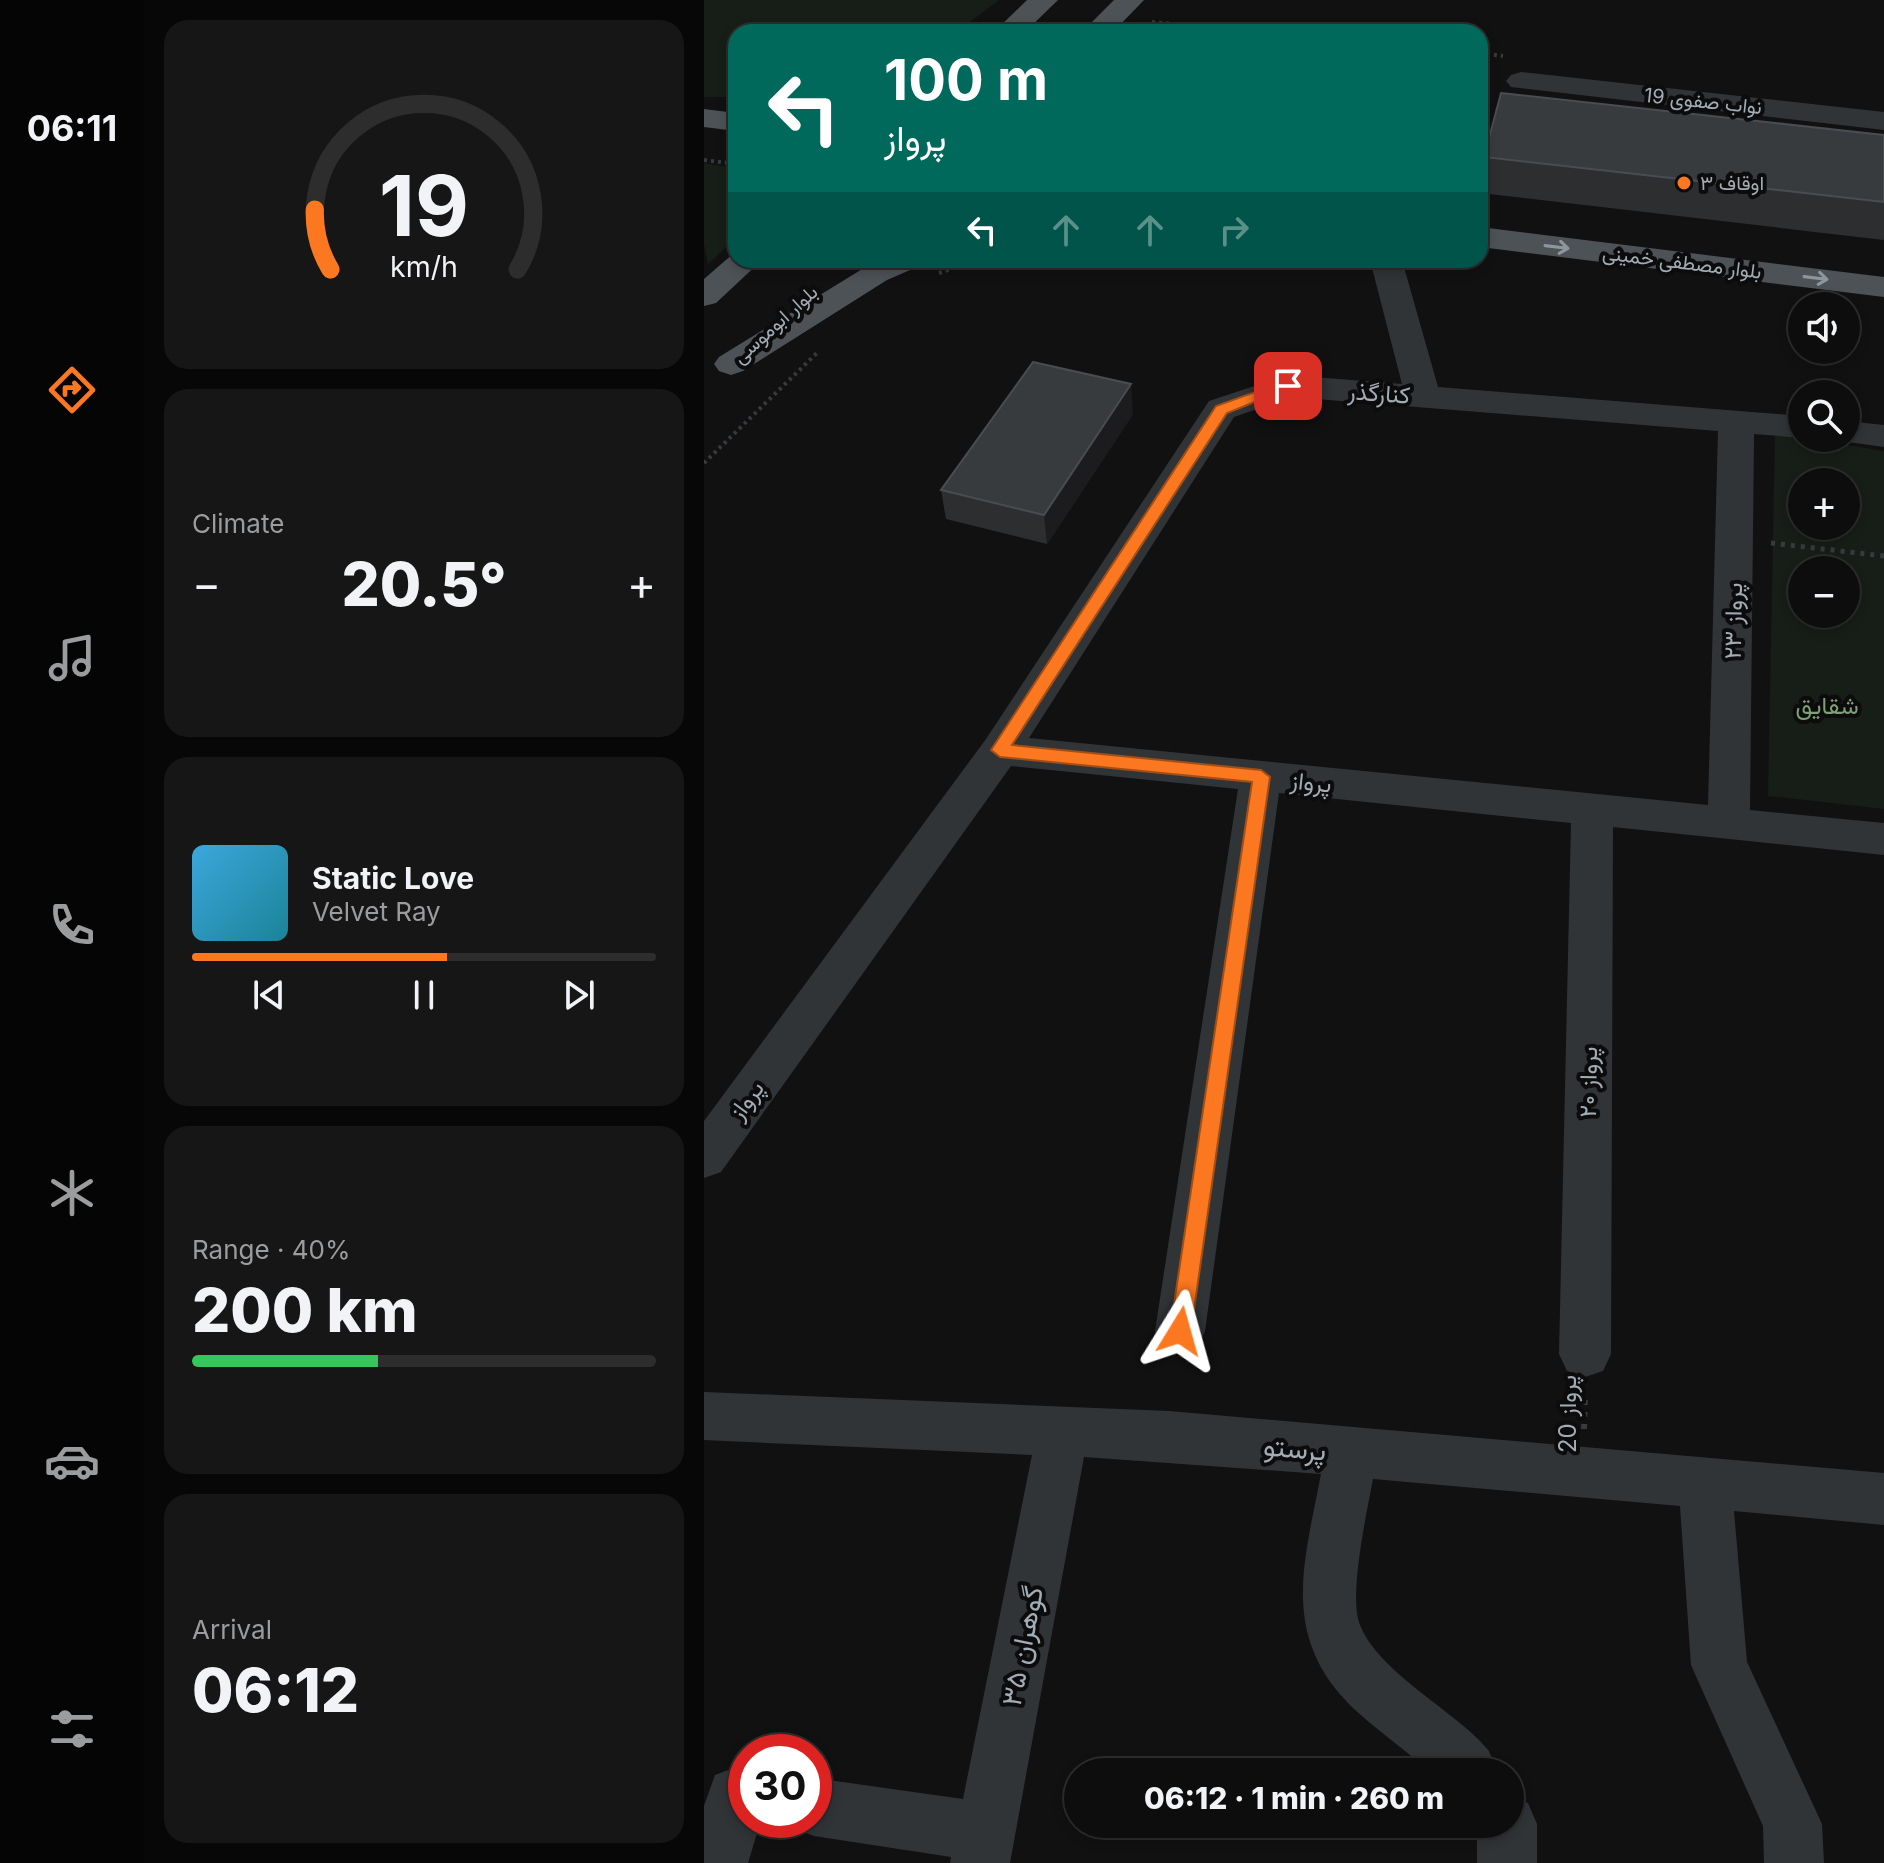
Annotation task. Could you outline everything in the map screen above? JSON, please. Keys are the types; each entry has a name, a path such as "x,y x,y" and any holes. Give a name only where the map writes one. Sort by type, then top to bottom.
{"main road":[{"path":"1009,24 1040,4"},
{"path":"1017,24 1040,4"},
{"path":"1115,24 1146,11"},
{"path":"704,107 728,107"},
{"path":"704,118 728,121"},
{"path":"704,145 728,148"},
{"name":"بلوار مصطفی خمینی","path":"1488,212 1884,261"},
{"name":"بلوار مصطفی خمینی","path":"1488,238 1884,287"},
{"path":"704,296 737,268"},
{"name":"بلوار ابوموسی","path":"704,389 838,268"},
{"path":"731,364 887,268"}],"street":[{"name":"نواب صفوی 19","path":"1521,81 1884,121"},
{"path":"1388,268 1423,396"},
{"name":"کنارگذر","path":"1000,750 1221,409 1288,386 1788,426"},
{"name":"پرواز ۲۳","path":"1729,823 1736,420"},
{"path":"1860,433 1884,436"},
{"name":"پرواز","path":"704,1158 1000,750 1884,839"},
{"path":"1180,1331 1261,777"},
{"name":"پرواز ۲۰","path":"1585,1354 1592,810"},
{"name":"پرستو","path":"704,1416 1063,1429 1884,1499"},
{"name":"گوهران ۳۵","path":"983,1847 1063,1429"},
{"path":"1351,1453 1332,1587 1331,1624 1340,1646 1374,1688 1454,1758"},
{"path":"1705,1482 1719,1665 1792,1824 1794,1863"},
{"path":"832,1811 983,1847"},
{"path":"718,1863 728,1826"},
{"path":"1507,1838 1507,1863"}],"path":[{"path":"1146,11 1201,24"},
{"path":"704,160 728,163"},
{"path":"937,274 952,268"},
{"path":"704,463 825,346"},
{"path":"1734,539 1884,556"},
{"name":"پرواز 20","path":"1584,1474 1585,1354"}],"green space":[{"path":"704,0 999,0 968,24 728,24 728,97 704,97"},
{"path":"704,163 728,167 728,245 708,264 704,245"},
{"name":"شقایق","path":"1775,433 1788,435 1788,452 1860,452 1860,447 1884,451 1884,809 1768,796"}],"building":[{"path":"1501,93 1884,135 1884,202 1488,157 1488,142"},
{"path":"1033,362 1131,384 1044,515 941,490"}],"place":[{"name":"اوقاف ۳","path":"1684,183"}],"route":[{"path":"1180,1331 1261,777 1000,750 1221,409 1288,386"}]}
